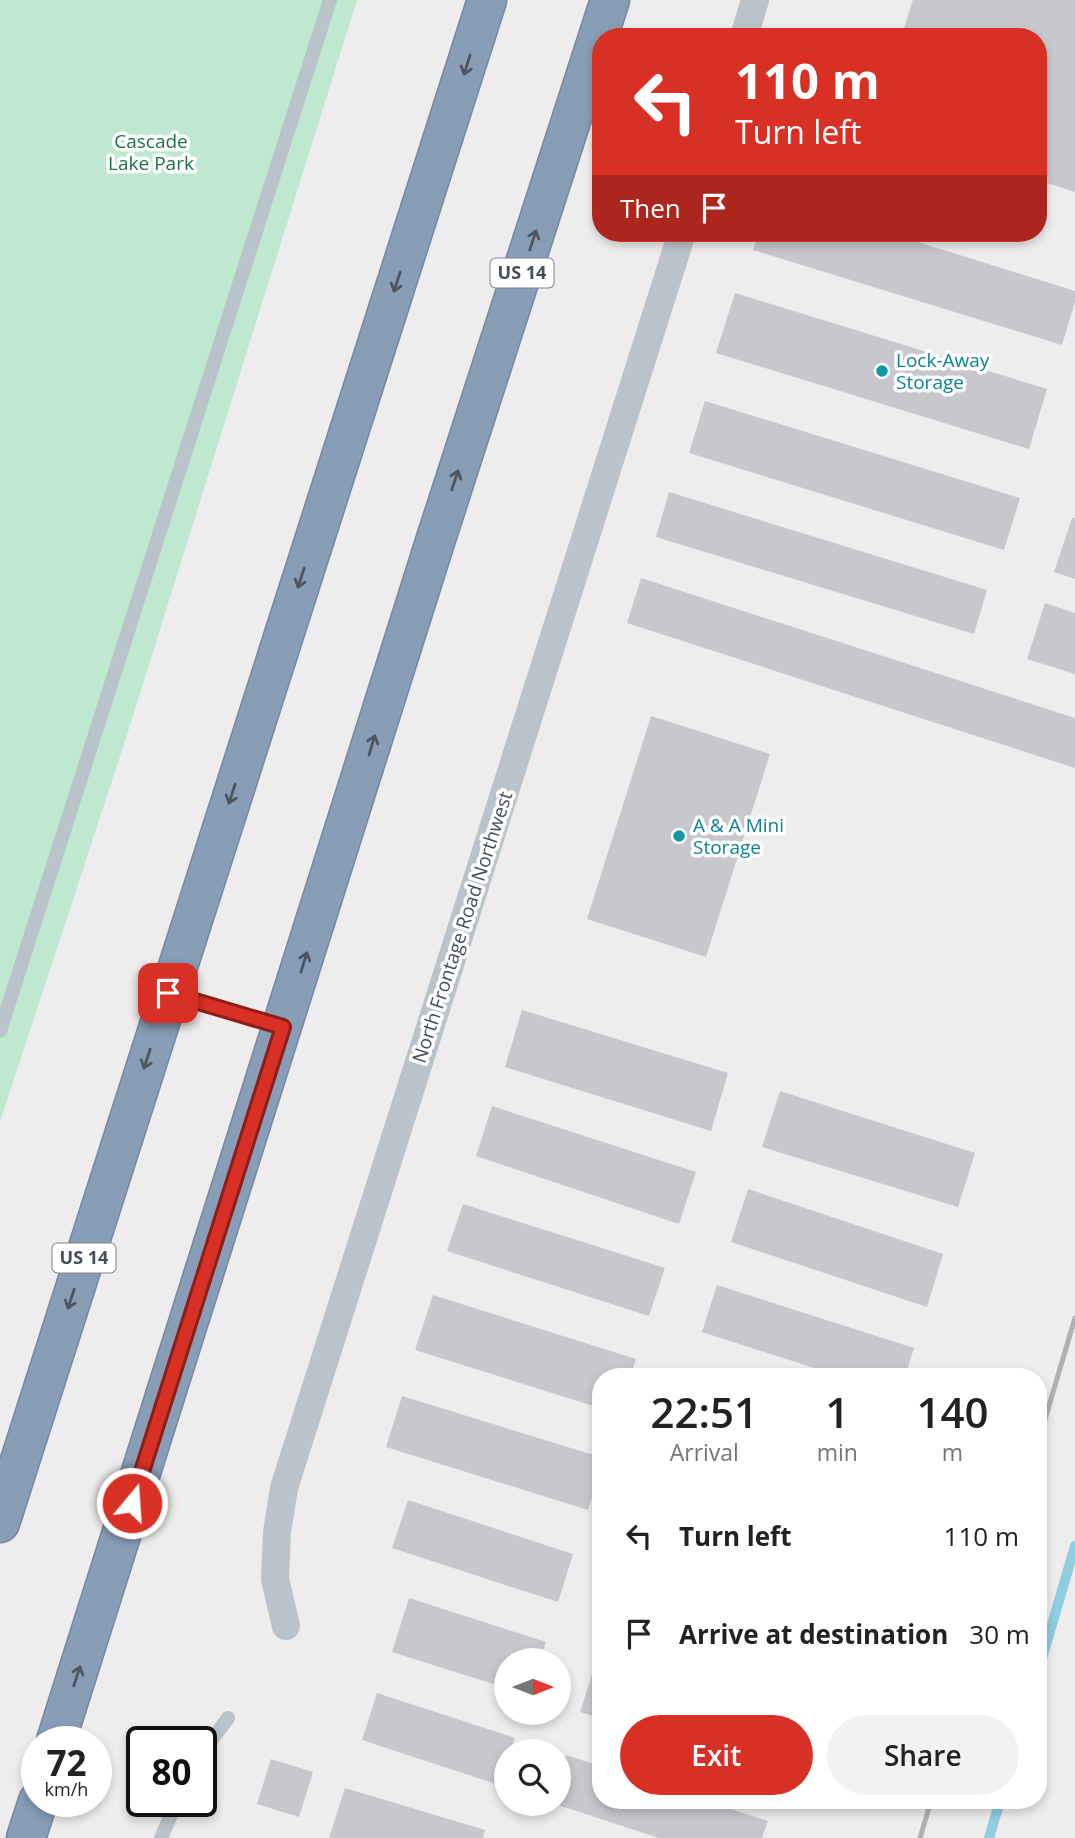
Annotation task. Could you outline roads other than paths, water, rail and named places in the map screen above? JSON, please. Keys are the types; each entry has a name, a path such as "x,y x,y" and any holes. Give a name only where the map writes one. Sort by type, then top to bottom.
{"highway":[{"name":"US 14","path":"0,1523 487,0"},
{"name":"US 14","path":"601,28 610,0"},
{"name":"US 14","path":"61,1726 430,558 592,56"},
{"path":"26,1838 32,1817"}],"street":[{"path":"747,28 755,0"},
{"name":"North Frontage Road Northwest","path":"286,1626 275,1579 276,1532 284,1488 679,242"}],"lane":[{"path":"0,1031 330,0"},
{"path":"168,993 283,1027"},
{"path":"217,1733 228,1718"},
{"path":"161,1838 170,1817"}],"waterway":[{"path":"1047,1641 1075,1546"},
{"path":"989,1838 998,1809"}],"railway":[{"path":"1047,1413 1075,1318"},
{"path":"920,1838 929,1809"}],"place":[{"name":"Lock-Away Storage","path":"882,371"},
{"name":"A & A Mini Storage","path":"679,836"}],"park label":[{"name":"Cascade Lake Park","path":"151,152"}]}
